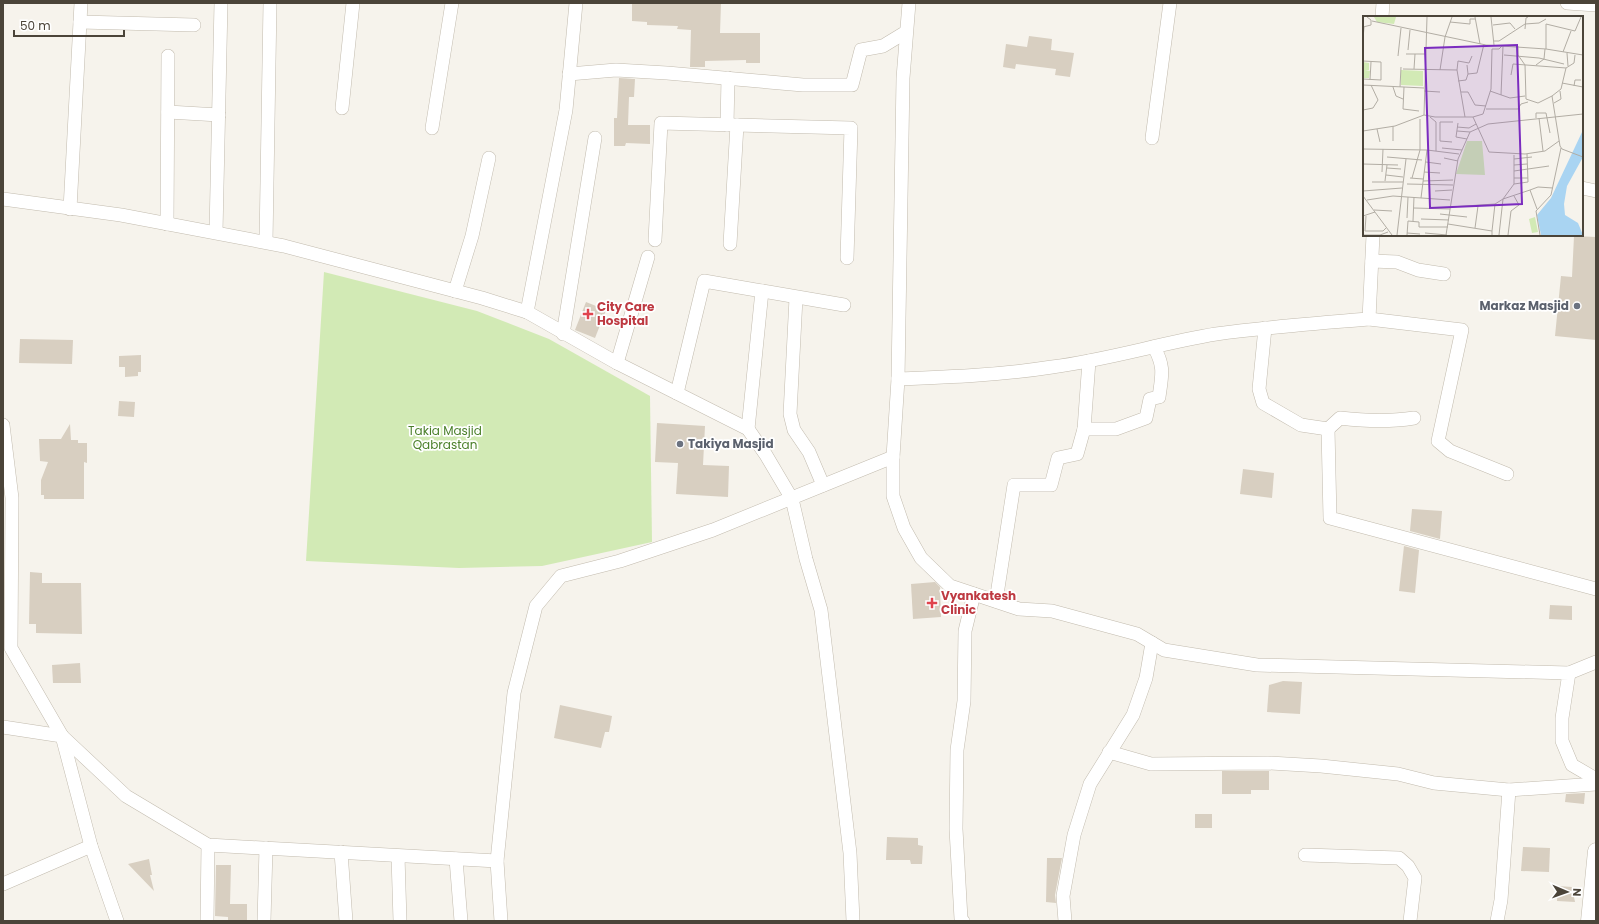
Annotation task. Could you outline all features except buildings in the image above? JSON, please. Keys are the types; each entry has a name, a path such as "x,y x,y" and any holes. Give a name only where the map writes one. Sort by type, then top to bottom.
{"street":[{"path":"70,208 81,3"},
{"path":"216,232 221,3"},
{"path":"266,242 270,3"},
{"path":"342,108 353,3"},
{"path":"432,128 452,3"},
{"path":"527,312 566,110 576,3"},
{"path":"909,3 902,78 898,379 893,496 904,528 921,558 950,586 1019,609 1052,611 1137,634 1164,650 1257,665 1569,673 1596,662"},
{"path":"1152,138 1170,3"},
{"path":"1382,16 1383,3"},
{"path":"1567,3 1596,5"},
{"path":"80,22 194,25"},
{"path":"569,74 616,70 803,85 852,85 861,50 883,46 906,32"},
{"path":"167,224 168,56"},
{"path":"728,78 732,125 730,244"},
{"path":"168,112 219,115"},
{"path":"655,240 661,123 851,128 847,258"},
{"path":"563,334 595,138"},
{"path":"455,291 472,236 490,158"},
{"path":"1583,188 1596,191"},
{"path":"3,200 121,215 266,242 455,291 527,312 563,334 617,363 748,429 766,455 792,499 806,559 821,610 850,853 853,921"},
{"path":"1369,319 1373,236"},
{"path":"617,363 648,257"},
{"path":"1372,260 1397,262 1418,270 1444,274"},
{"path":"678,393 704,281 796,298 844,305"},
{"path":"748,429 762,291"},
{"path":"796,298 790,414 794,430 809,452 823,485"},
{"path":"898,379 947,378 1052,367 1089,361 1216,334 1265,328 1369,319 1462,330 1438,441 1450,451 1507,474"},
{"path":"1265,328 1258,389 1263,403 1300,425 1328,429"},
{"path":"1084,429 1116,429 1146,418 1150,399 1159,397 1162,375 1161,359 1154,347"},
{"path":"996,601 1014,485 1051,485 1058,458 1077,454 1084,429 1089,361"},
{"path":"1414,418 1395,421 1363,421 1340,418 1328,429 1330,518 1596,589"},
{"path":"3,425 6,478 12,498 7,648 62,736 126,796 208,844 497,861"},
{"path":"500,921 497,861 514,693 536,606 561,576 620,561 699,535 894,457"},
{"path":"963,921 961,919 956,829 956,750 964,701 965,631 974,594"},
{"path":"1065,921 1063,896 1074,834 1090,784 1134,715 1146,678 1152,643"},
{"path":"1569,673 1562,718 1562,741 1572,765 1596,779"},
{"path":"3,727 62,736"},
{"path":"62,736 91,846 117,921"},
{"path":"1109,752 1151,764 1253,762 1321,766 1398,774 1441,784 1509,790 1596,784"},
{"path":"1497,921 1501,900 1509,790"},
{"path":"207,921 208,844"},
{"path":"3,884 91,846"},
{"path":"264,921 266,848"},
{"path":"1589,921 1596,851"},
{"path":"341,852 346,921"},
{"path":"1305,855 1398,858 1408,866 1415,878 1410,921"},
{"path":"398,856 400,921"},
{"path":"456,859 461,921"}],"green space":[{"name":"Takia Masjid Qabrastan","path":"324,272 477,311 549,339 650,396 652,542 542,566 459,568 306,561"}],"place":[{"name":"Markaz Masjid","path":"1577,306"},
{"name":"City Care Hospital","path":"588,314"},
{"name":"Takiya Masjid","path":"680,444"},
{"name":"Vyankatesh Clinic","path":"932,603"}]}
